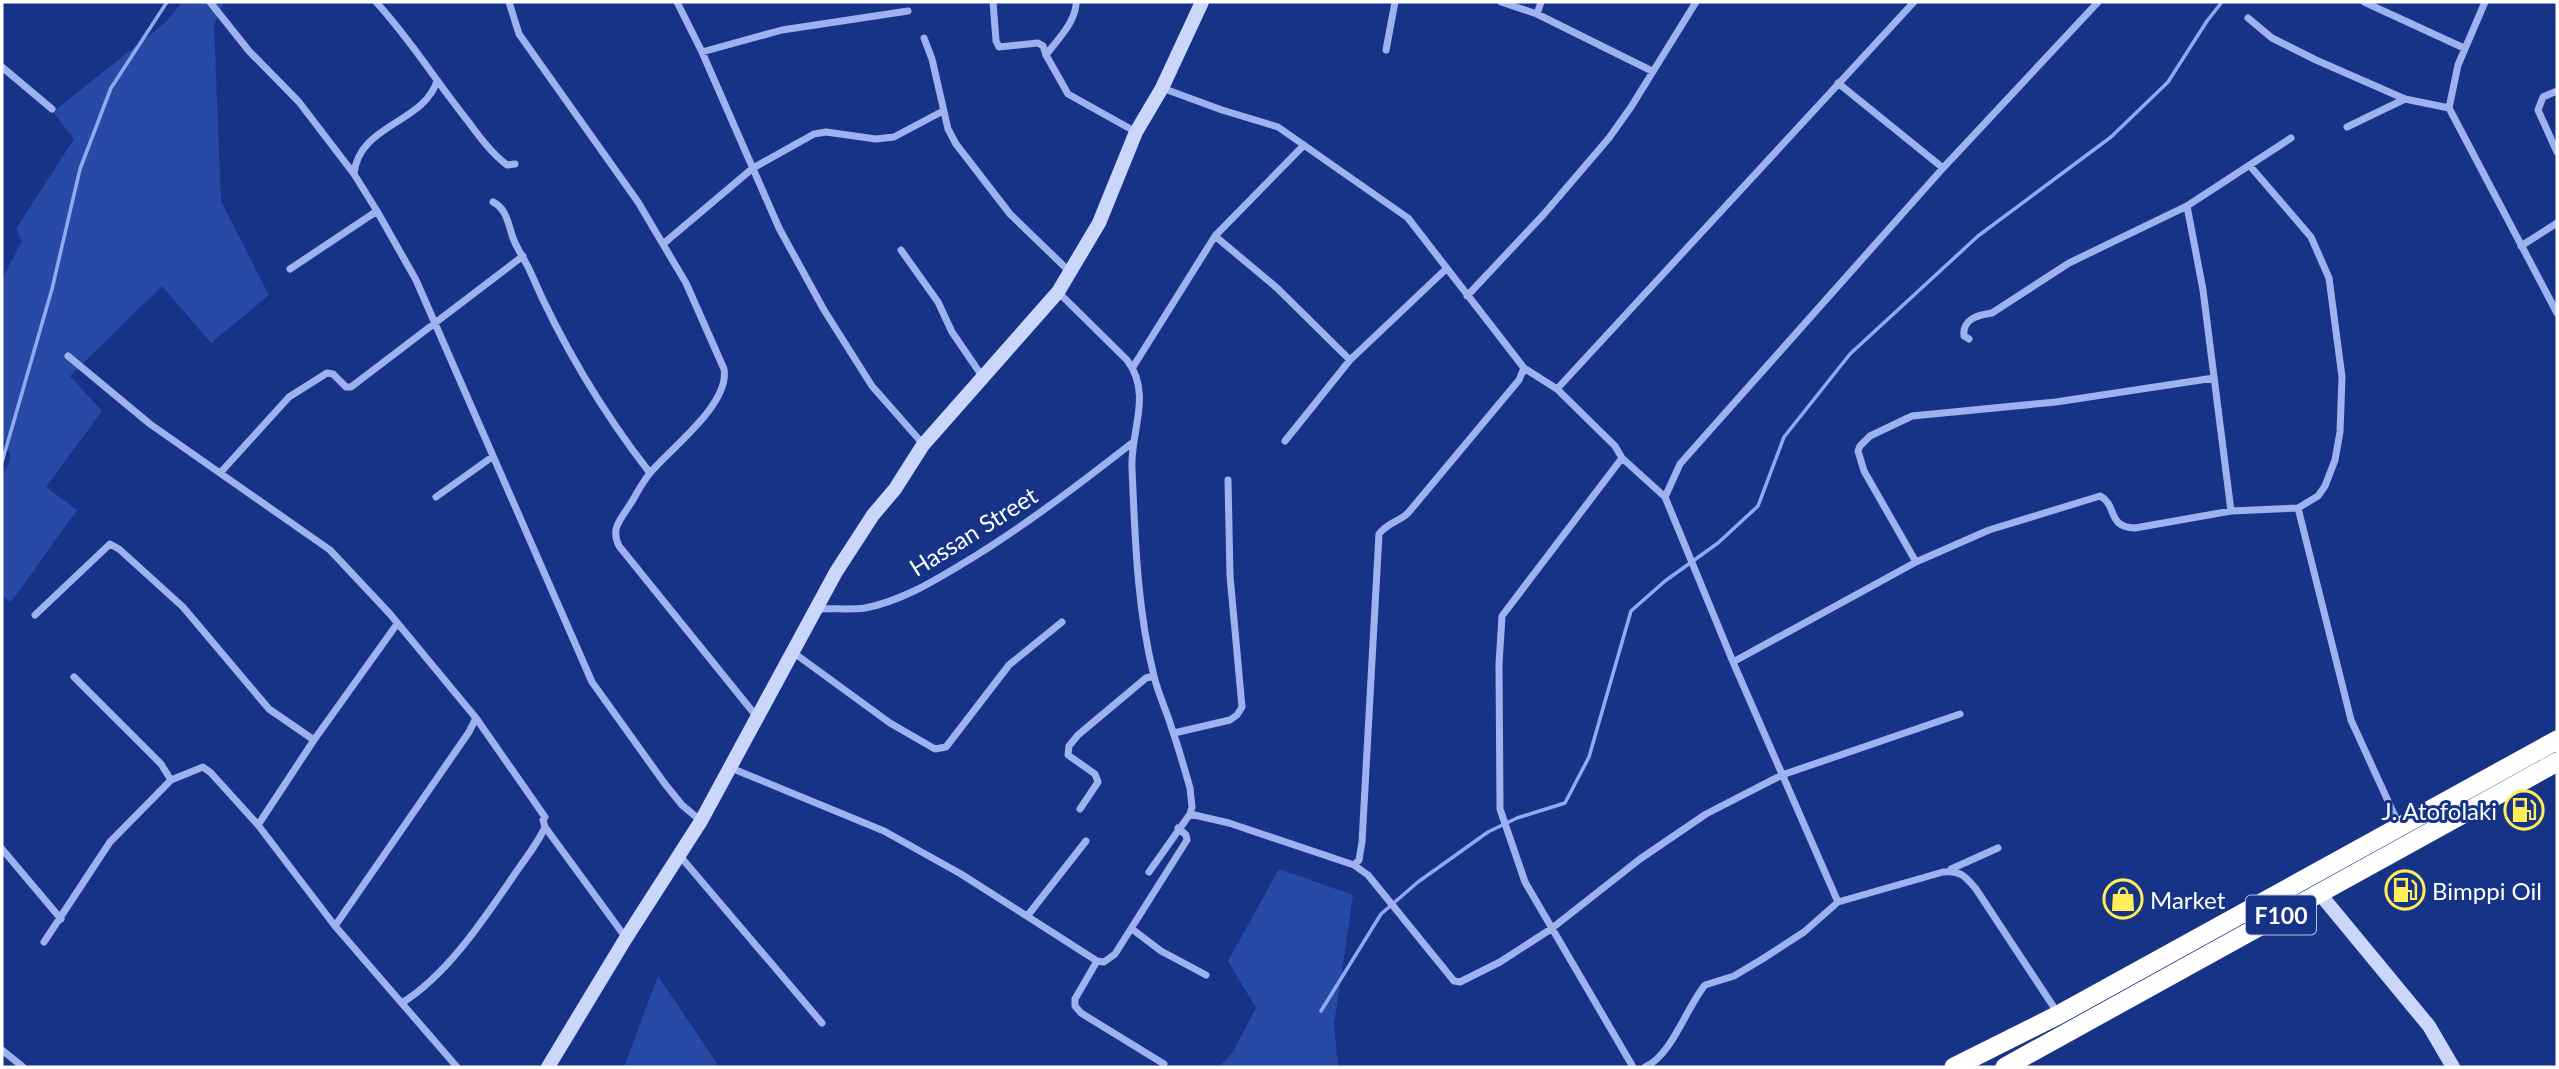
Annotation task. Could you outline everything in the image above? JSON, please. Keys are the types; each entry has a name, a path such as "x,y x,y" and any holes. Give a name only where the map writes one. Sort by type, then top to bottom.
{"highway":[{"name":"F100","path":"1954,1067 1980,1061 2399,825 2557,740"},
{"name":"F100","path":"2005,1067 2030,1058 2557,762"}],"street":[{"path":"210,2 249,51 299,102 354,174 377,211 416,280 592,682 665,784 682,805 701,821"},
{"path":"376,2 397,25 493,152 507,164 514,164"},
{"path":"509,2 519,34 630,191 686,283 726,377 720,394 697,424 650,473 620,519 614,537 758,719"},
{"path":"677,2 702,51 779,228 824,310 872,386 923,445"},
{"path":"993,2 996,41 999,47 1038,43 1044,46 1046,55 1068,94 1136,132"},
{"path":"548,1067 701,821 836,572 873,515 895,489 923,445 1058,292 1070,273 1099,223 1136,132 1162,88 1202,2"},
{"path":"1386,50 1395,2"},
{"path":"1501,2 1537,14 1652,71"},
{"path":"1537,14 1542,2"},
{"path":"1467,296 1544,214 1609,138 1696,2"},
{"path":"1557,389 1914,2"},
{"path":"1665,497 1680,464 1943,168 2098,2"},
{"path":"2364,2 2465,48"},
{"path":"2485,2 2458,65 2449,108 2557,313"},
{"path":"1046,55 1068,25 1076,5"},
{"path":"702,51 782,30 908,11"},
{"path":"2248,18 2272,38 2405,99 2449,108"},
{"path":"924,38 932,59 948,129 956,144 1002,204 1070,273"},
{"path":"2,67 52,109"},
{"path":"354,174 355,164 366,143 424,102 433,92 437,81"},
{"path":"1838,83 1943,168"},
{"path":"1162,88 1278,127 1408,218 1524,368 1557,389 1615,446 1622,457 1665,497 1733,662 1838,902"},
{"path":"2557,91 2543,97 2538,110 2557,152"},
{"path":"2347,127 2405,99"},
{"path":"663,244 753,168 814,134 826,132 876,139 894,137 943,111"},
{"path":"1969,339 1964,336 1963,329 1968,321 1979,315 1992,313 2069,263 2186,206 2291,138"},
{"path":"1133,367 1214,236 1304,145"},
{"path":"1733,662 1916,562 1989,530 2100,496 2105,498 2117,523 2124,528 2164,524 2231,511 2298,508 2318,496 2335,460 2342,401 2339,345 2329,278 2316,244 2250,166"},
{"path":"493,202 508,220 513,239 557,326 618,432 650,473"},
{"path":"2186,206 2203,290 2231,511"},
{"path":"290,269 377,211"},
{"path":"2521,246 2557,223"},
{"path":"1214,236 1277,288 1350,360"},
{"path":"901,250 938,302 952,332 982,376"},
{"path":"221,472 289,397 327,373 332,374 346,387 351,387 523,256"},
{"path":"1285,441 1350,360 1446,269"},
{"path":"1058,292 1133,367 1140,391 1138,425 1132,443 1138,582 1154,676 1190,788 1192,807 1190,814 1149,872"},
{"path":"68,356 150,424 330,550 390,614 476,718 545,817 542,820 545,827 626,938"},
{"path":"1354,865 1359,860 1362,842 1380,534 1388,523 1403,519 1519,380 1524,368"},
{"path":"1916,562 1864,471 1858,451 1870,436 1912,416 2056,402 2214,378"},
{"name":"Hassan Street","path":"817,608 864,608 897,598 930,583 1037,515 1132,443"},
{"path":"436,497 492,457"},
{"path":"1622,457 1502,616 1499,664 1500,809 1525,882 1633,1067"},
{"path":"1174,733 1230,720 1242,706 1230,576 1228,480"},
{"path":"2298,508 2351,720 2399,825"},
{"path":"35,615 110,544 183,607 269,709 314,740"},
{"path":"794,653 890,723 935,749 946,747 1009,664 1062,622"},
{"path":"258,825 314,740 397,624"},
{"path":"1080,809 1098,782 1094,774 1068,755 1069,746 1078,735 1146,678 1154,676"},
{"path":"74,677 161,764 171,780"},
{"path":"1190,814 1229,823 1354,865 1368,875 1454,981 1460,982 1500,962 1551,929 1640,859 1706,814 1783,775 1960,714"},
{"path":"335,926 476,718"},
{"path":"44,942 110,842 171,780 202,767 211,773 258,825 335,926 457,1067"},
{"path":"731,768 884,831 961,874 1097,961 1104,962 1109,960 1132,929 1187,840 1186,835 1178,828"},
{"path":"402,1003 458,952 545,827"},
{"path":"1028,915 1086,841"},
{"path":"1645,1067 1655,1063 1666,1048 1705,985 1734,976 1764,958 1804,932 1838,902 1943,872 1998,848"},
{"path":"2,849 61,919"},
{"path":"680,856 822,1023"},
{"path":"1943,872 1955,871 1963,874 1976,889 2058,1015"},
{"path":"2319,894 2429,1026 2453,1067"},
{"path":"1132,929 1161,951 1206,975"},
{"path":"1097,961 1075,999 1075,1006 1081,1013 1164,1064"},
{"path":"2,1050 23,1067"}],"shaded area":[{"path":"182,2 224,2 214,25 221,201 269,295 211,343 162,286 70,376 102,411 46,487 77,510 11,602 2,595 2,478 11,457 2,435 2,280 22,241 16,229 74,139 53,112 166,22"},
{"path":"1279,869 1353,895 1334,1024 1338,1067 1219,1067 1232,1053 1256,1008 1228,961"},
{"path":"658,976 716,1062 717,1067 624,1067"}],"waterway":[{"path":"2,462 52,289 80,169 111,88 167,2"},
{"path":"1321,1011 1381,914 1418,882 1488,832 1517,818 1565,803 1589,757 1631,611 1665,581 1718,543 1758,506 1784,437 1850,354 1978,236 2111,137 2168,82 2222,2"}],"place":[{"name":"J. Atofolaki","path":"2524,810"},
{"name":"Bimppi Oil","path":"2405,890"},
{"name":"Market","path":"2123,899"}]}
